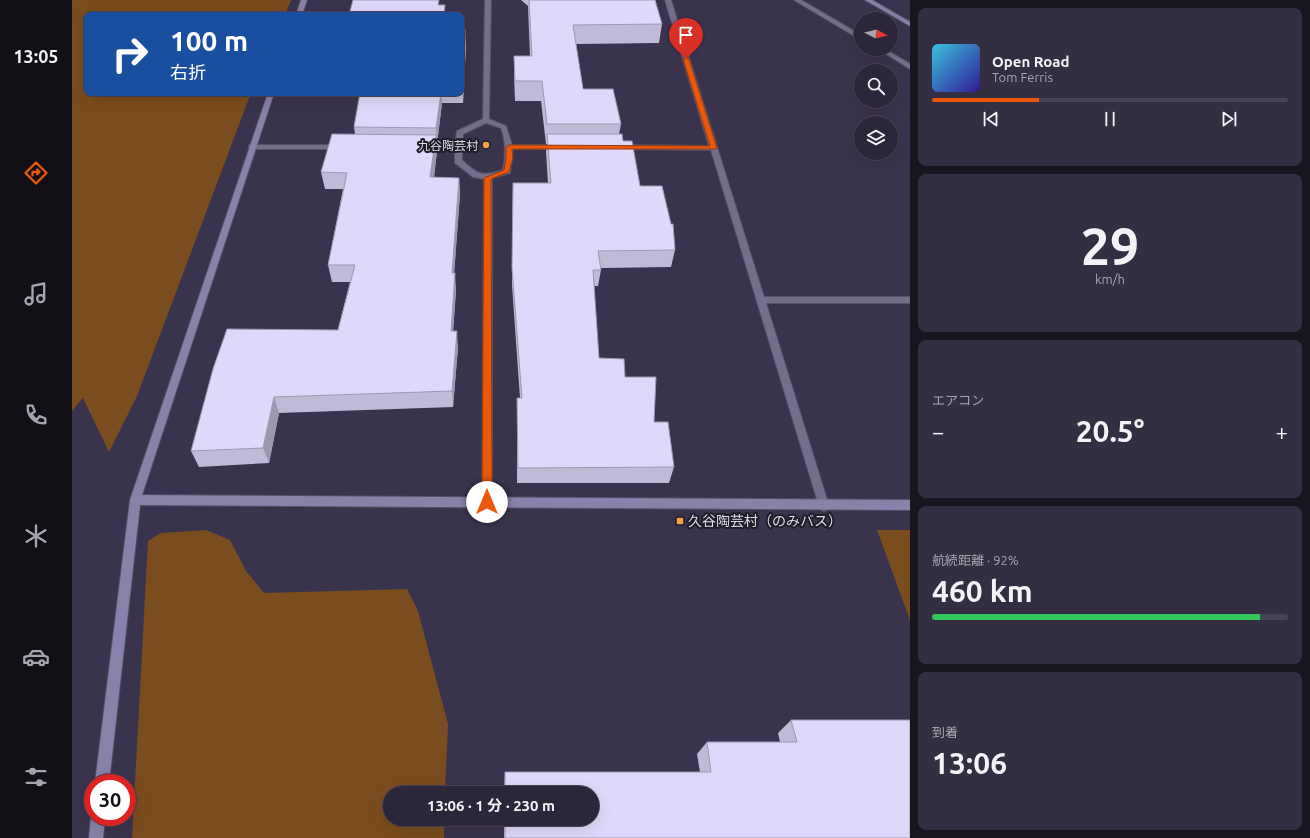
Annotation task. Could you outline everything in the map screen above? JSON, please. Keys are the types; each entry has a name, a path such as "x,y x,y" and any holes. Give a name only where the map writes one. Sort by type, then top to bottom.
{"street":[{"path":"300,12 304,0"},
{"path":"486,120 488,0"},
{"path":"668,0 824,506"},
{"path":"797,0 854,34"},
{"path":"868,0 910,24"},
{"path":"892,56 910,67"},
{"path":"103,774 135,500 270,96"},
{"path":"486,120 504,127 508,137 509,147 507,171 488,178 474,176 458,161 460,133 486,120"},
{"path":"252,147 348,147"},
{"path":"509,147 572,147"},
{"path":"611,147 714,148"},
{"path":"411,148 459,148"},
{"path":"487,502 488,178"},
{"path":"761,300 910,300"},
{"path":"135,500 824,506 910,505"},
{"path":"96,838 97,826"}],"shaded area":[{"path":"72,0 291,0 286,12 84,12 84,96 250,96 137,396 109,452 83,398 72,411"},
{"path":"206,530 230,540 246,571 264,593 407,589 418,611 448,724 445,786 383,786 383,826 444,826 444,838 132,838 133,826 136,826 135,774 148,541 161,533"},
{"path":"877,530 910,530 910,620"}],"building":[{"path":"353,0 439,0 438,5 445,5 444,12 350,12"},
{"path":"529,0 655,0 662,24 573,25 583,89 613,89 621,124 547,124 542,81 515,81 514,56 532,56"},
{"path":"359,96 441,96 436,128 354,127"},
{"path":"332,134 436,135 430,177 459,178 452,273 455,273 451,331 457,331 452,391 274,397 263,448 191,451 213,369 227,329 338,330 355,265 328,265 347,173 321,172"},
{"path":"547,134 622,134 623,141 632,141 640,186 662,186 671,224 673,224 675,250 598,251 601,270 593,270 599,358 624,359 625,377 656,377 654,422 668,422 674,467 518,468 517,398 522,398 512,268 513,183 551,183"},
{"path":"791,720 910,720 910,838 505,838 505,826 599,826 599,786 505,786 505,772 711,772 707,742 797,742"}],"place":[{"name":"九谷陶芸村","path":"486,145"},
{"name":"久谷陶芸村（のみバス）","path":"680,521"}],"route":[{"path":"487,502 488,178 507,171 509,147 714,148 686,59"}]}
